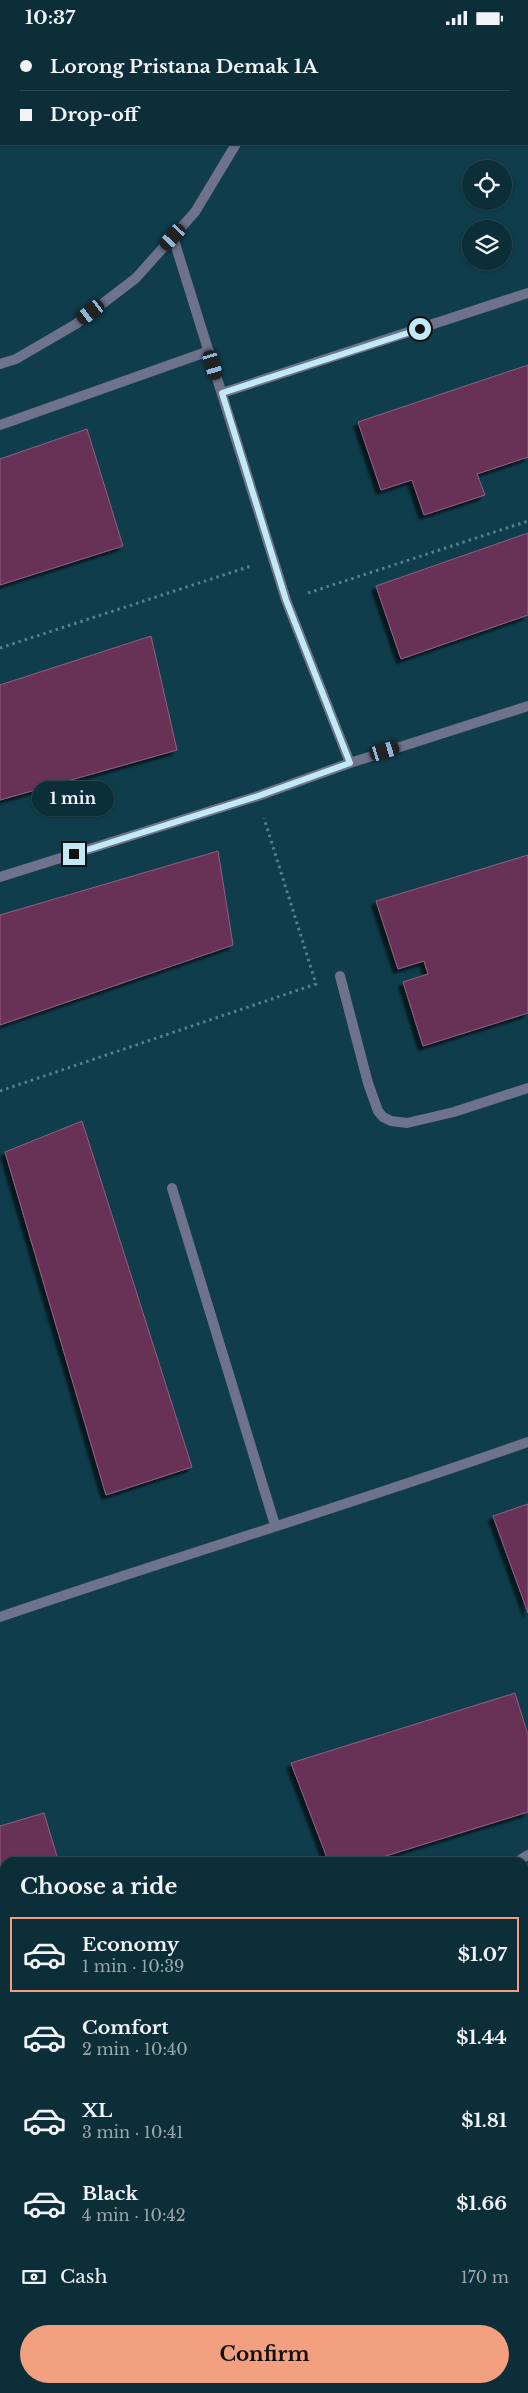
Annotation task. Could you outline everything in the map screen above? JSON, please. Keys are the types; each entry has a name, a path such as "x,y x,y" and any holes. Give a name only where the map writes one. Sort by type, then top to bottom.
{"street":[{"path":"0,364 16,359 76,324 136,278 195,212 235,145"},
{"path":"173,237 286,600 350,763"},
{"path":"222,393 528,293"},
{"path":"0,425 209,351"},
{"path":"0,877 258,796 350,763 528,707"},
{"path":"340,976 368,1083 378,1111 383,1117 391,1121 407,1123 454,1112 528,1088"},
{"path":"172,1188 275,1525"},
{"path":"0,1617 275,1525 440,1473 528,1442"}],"path":[{"path":"286,600 528,521"},
{"path":"0,648 273,559"},
{"path":"0,1091 316,984 258,796"}],"building":[{"path":"528,365 528,457 477,474 485,495 424,515 412,480 381,490 358,422"},
{"path":"87,429 123,546 0,585 0,459"},
{"path":"528,533 528,615 401,659 376,586"},
{"path":"151,636 177,750 0,800 0,685"},
{"path":"218,851 233,945 0,1025 0,915"},
{"path":"528,855 528,1013 423,1046 403,982 428,974 424,961 398,969 376,901"},
{"path":"82,1121 192,1467 106,1495 5,1152"},
{"path":"528,1504 528,1613 493,1516"},
{"path":"515,1693 528,1735 528,1812 382,1857 327,1857 291,1763"},
{"path":"44,1813 57,1857 0,1857 0,1826"}],"route":[{"path":"74,854 258,796 350,763 286,600 222,393 420,329"}]}
